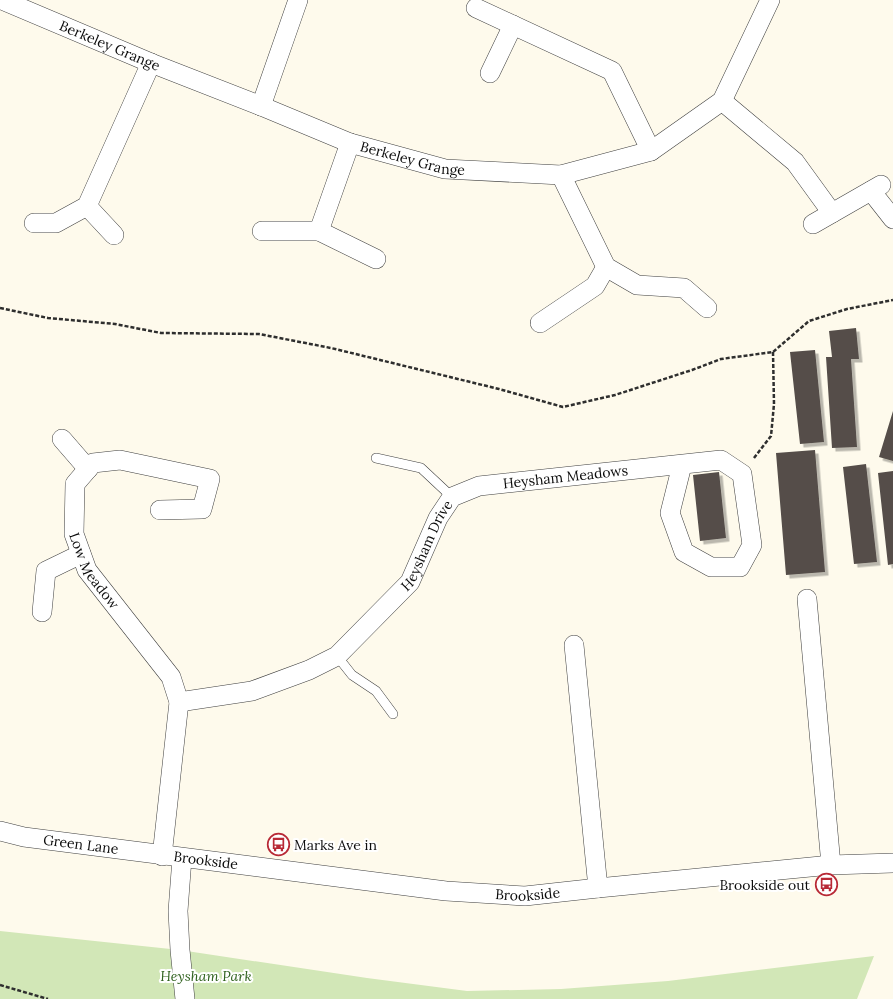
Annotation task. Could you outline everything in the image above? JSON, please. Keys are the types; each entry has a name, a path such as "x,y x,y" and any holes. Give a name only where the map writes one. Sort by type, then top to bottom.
{"street":[{"name":"Berkeley Grange","path":"2,0 151,64 261,106 350,143 445,169 561,175 651,152 722,101 770,0"},
{"path":"261,106 298,0"},
{"path":"476,8 612,71 651,152"},
{"path":"490,73 513,24"},
{"path":"34,223 56,223 87,206 151,64"},
{"path":"722,101 795,162 832,213"},
{"path":"319,231 350,143"},
{"path":"561,175 606,267 637,285 684,288 707,308"},
{"path":"813,224 876,188 893,219"},
{"path":"87,206 114,236"},
{"path":"262,231 319,231 376,259"},
{"path":"540,323 595,286 606,267"},
{"path":"62,439 88,469"},
{"name":"Low Meadow","path":"160,510 202,509 210,479 120,460 93,463 75,484 74,534 87,570 171,677 179,702 162,856"},
{"name":"Heysham Meadows","path":"452,497 479,486 721,460 742,474"},
{"path":"682,465 670,513 684,552 711,567 740,567 752,546 742,474"},
{"name":"Heysham Drive","path":"179,702 252,691 309,670 337,656 410,582 438,518 452,497"},
{"path":"42,612 46,571 81,554"},
{"path":"807,599 831,864"},
{"path":"574,645 598,888"},
{"name":"Green Lane","path":"0,831 24,837 162,856"},
{"name":"Brookside","path":"162,856 446,891 525,896 831,864 893,863"},
{"path":"182,858 178,911 185,999"}],"lane":[{"name":"Heysham Drive","path":"376,458 420,468 452,497"},
{"path":"337,656 352,675 376,691 393,714"}],"path":[{"path":"0,308 48,318 114,324 160,333 259,334 331,348 499,389 563,407 615,395 721,359 773,352 809,321 847,309 893,300"},
{"path":"742,474 770,436 774,404 773,352"},
{"path":"0,985 48,999"}],"green space":[{"name":"Heysham Park","path":"0,931 180,950 367,978 467,991 561,989 668,981 874,956 857,999 0,999"}],"building":[{"path":"856,328 859,359 851,359 857,447 832,448 826,357 832,357 829,331"},
{"path":"815,350 824,442 800,444 790,352"},
{"path":"893,411 893,461 879,457"},
{"path":"815,450 825,572 786,575 776,453"},
{"path":"866,464 877,562 854,564 843,467"},
{"path":"893,471 893,564 888,565 878,473"},
{"path":"719,472 726,538 700,541 693,475"}],"place":[{"name":"Marks Ave in","path":"278,845"},
{"name":"Brookside out","path":"826,885"}]}
